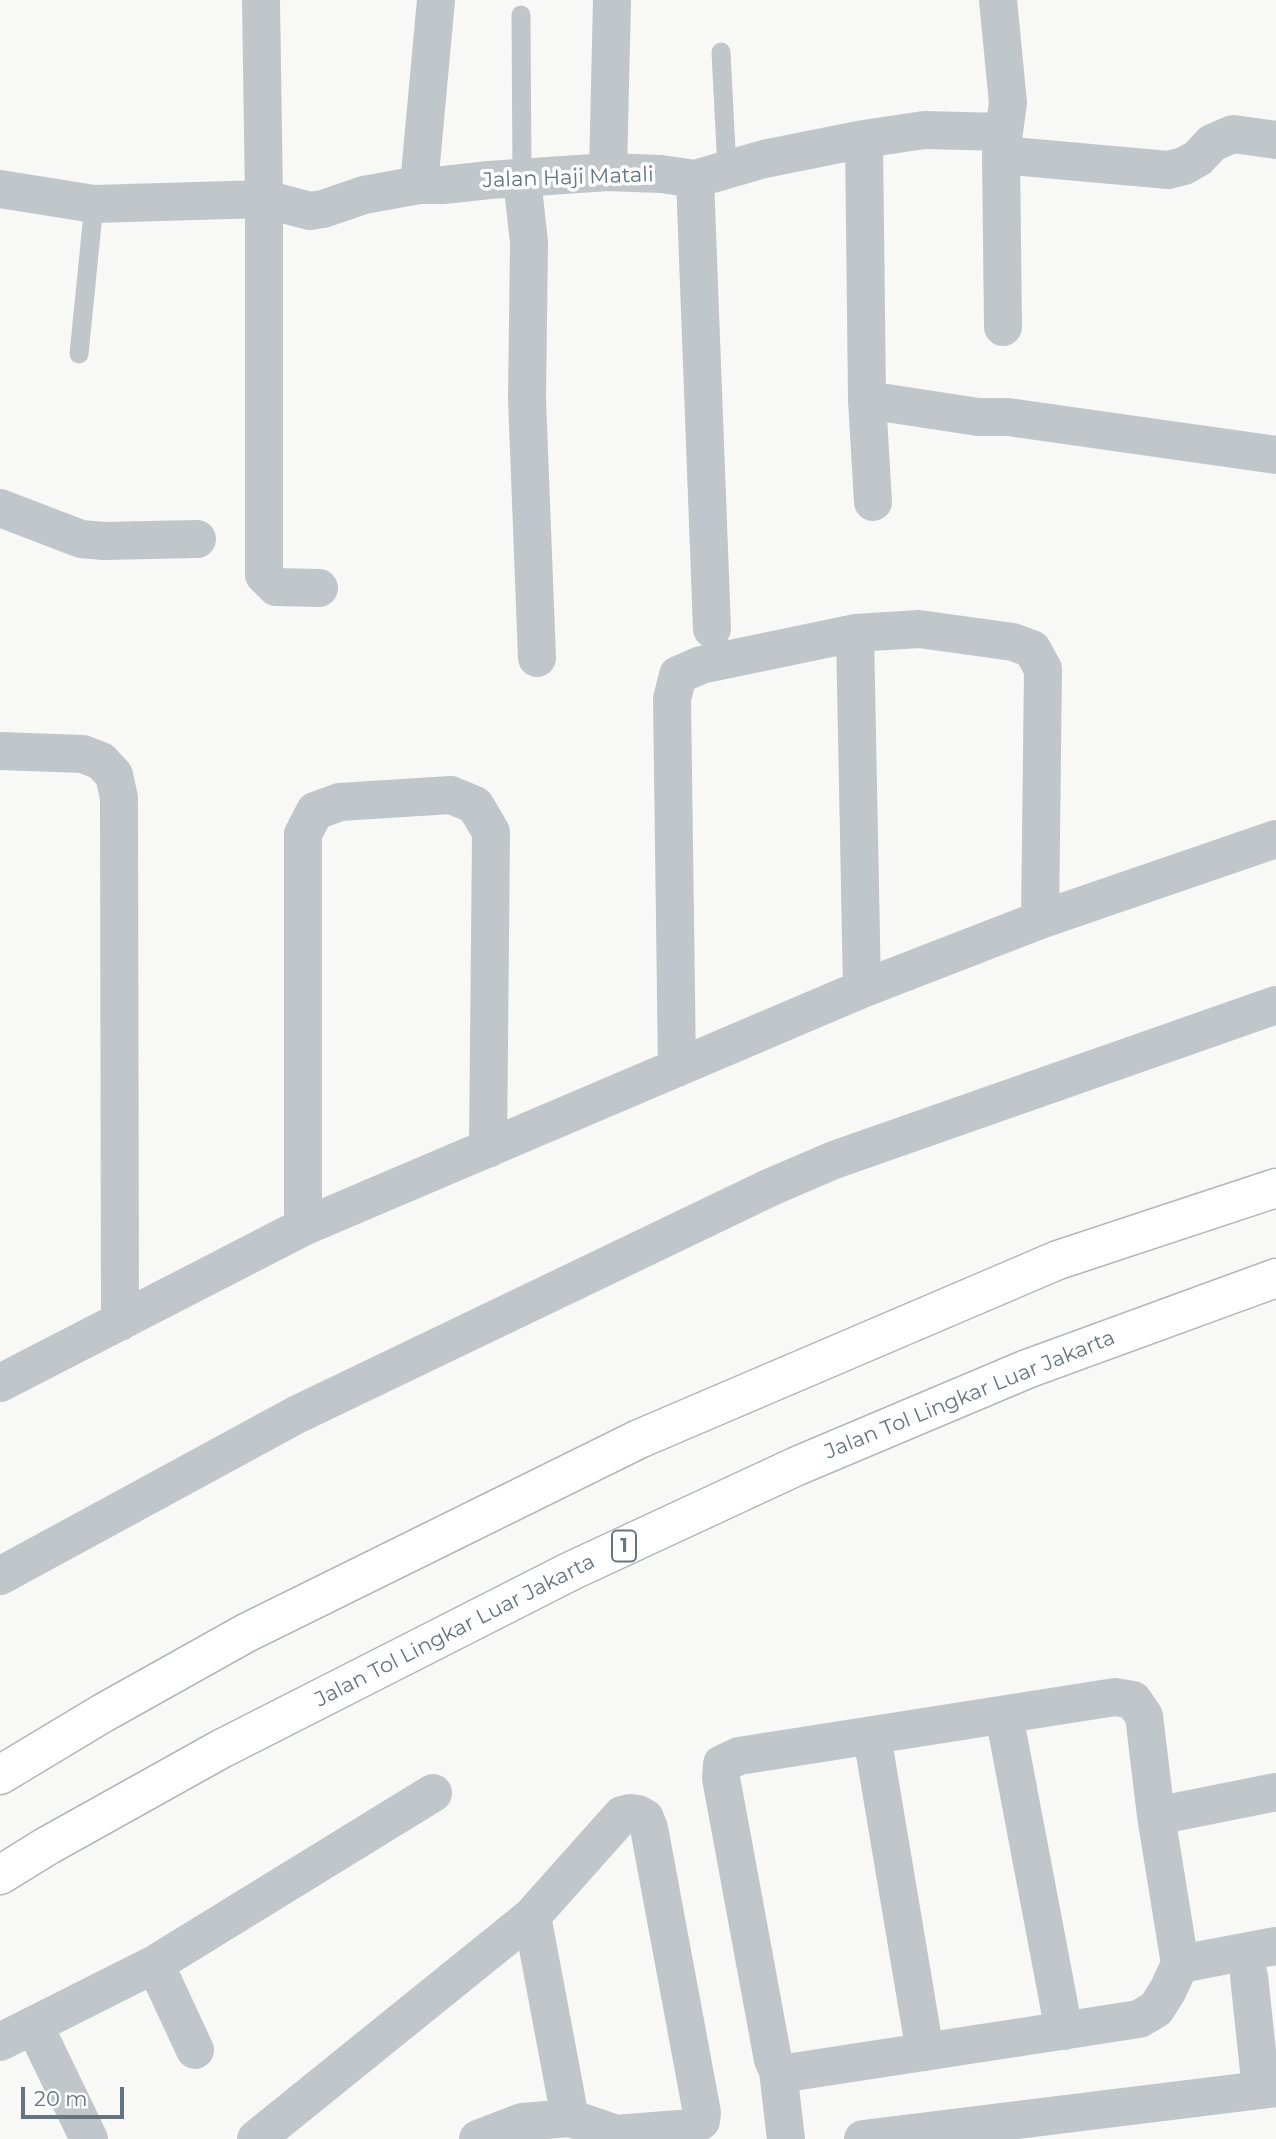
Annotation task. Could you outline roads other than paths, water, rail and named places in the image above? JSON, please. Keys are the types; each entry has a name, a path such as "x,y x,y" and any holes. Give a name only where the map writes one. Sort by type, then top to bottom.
{"highway":[{"path":"0,1775 103,1713 246,1633 639,1439 1058,1259 1276,1188"},
{"name":"Jalan Tol Lingkar Luar Jakarta","path":"0,1875 70,1833 270,1724 571,1571 797,1466 1027,1369 1276,1278"}],"street":[{"path":"261,0 264,575 276,587 319,588"},
{"path":"419,185 436,0"},
{"path":"608,172 612,0"},
{"path":"998,0 1008,103 1003,144 1003,327"},
{"name":"Jalan Haji Matali","path":"0,189 94,204 264,199 310,211 364,195 419,185 608,172 711,175 764,159 924,130 1168,170 1184,166 1198,158 1212,143 1233,134 1276,140"},
{"path":"864,139 867,400 873,502"},
{"path":"711,175 712,629"},
{"path":"522,178 529,242 527,399 537,658"},
{"path":"867,400 1276,455"},
{"path":"0,508 80,539 197,539"},
{"path":"677,1068 672,699 678,675 701,665 855,633 919,629 1013,642 1032,649 1043,669 1040,920"},
{"path":"855,633 862,989"},
{"path":"0,751 83,754 101,761 114,775 118,798 120,1322"},
{"path":"303,1227 303,834 315,811 340,802 451,795 475,806 491,832 488,1149"},
{"path":"0,1383 303,1227 862,989 1040,920 1276,839"},
{"path":"0,1576 296,1415 771,1187 834,1160 1276,1004"},
{"path":"778,2071 793,2072 1139,2019 1156,2009 1180,1964 1156,1816 1144,1716 1133,1700 1115,1697 739,1756 722,1764 721,1778 778,2071 786,2139"},
{"path":"1004,1715 1064,2031"},
{"path":"872,1736 925,2052"},
{"path":"1156,1816 1276,1792"},
{"path":"0,2042 155,1964 433,1793"},
{"path":"256,2139 532,1916 622,1815 629,1813 645,1818 702,2113 701,2121 691,2129 617,2136 570,2118 522,2122 478,2139"},
{"path":"532,1916 570,2118"},
{"path":"1180,1964 1276,1945"},
{"path":"155,1964 195,2050"},
{"path":"863,2139 1081,2126 1269,2089 1249,1976"},
{"path":"34,2025 89,2139"}],"lane":[{"path":"521,15 522,178"},
{"path":"711,175 721,52"},
{"path":"79,354 94,204"}]}
